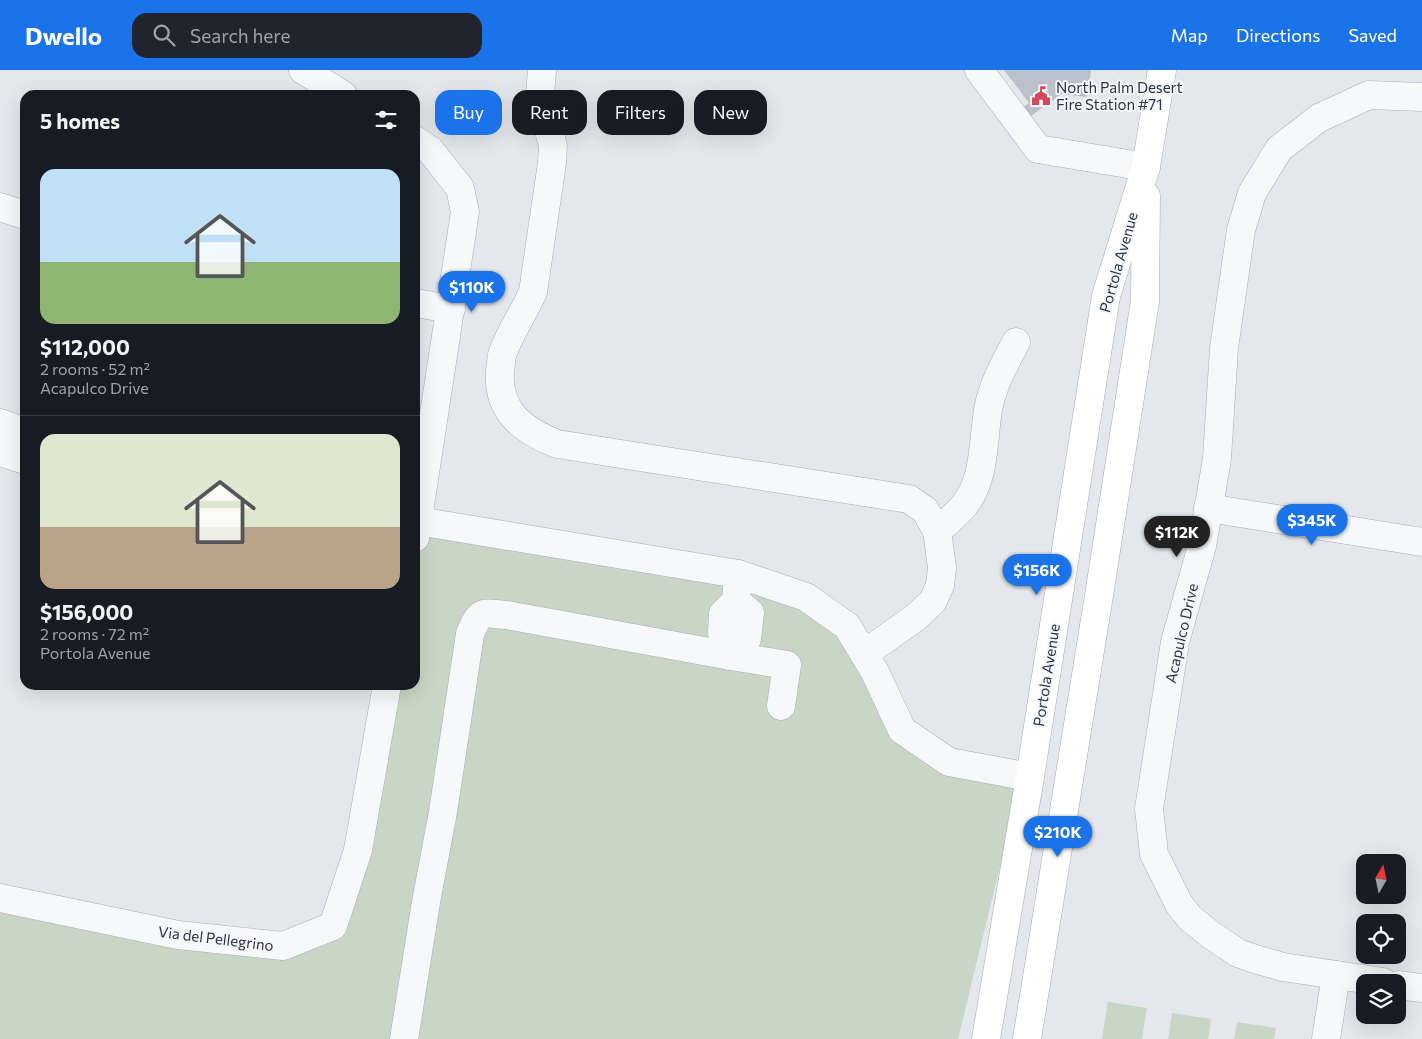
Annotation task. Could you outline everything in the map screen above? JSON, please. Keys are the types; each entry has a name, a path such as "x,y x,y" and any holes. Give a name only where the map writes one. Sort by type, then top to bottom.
{"main road":[{"name":"Portola Avenue","path":"986,1039 1030,778 1106,296 1146,167 1162,70"},
{"name":"Portola Avenue","path":"1027,1039 1145,301 1146,167"},
{"path":"1030,778 1040,783 1045,791 1046,806 1029,911 1027,940 1037,973"}],"street":[{"path":"303,70 335,90"},
{"path":"542,70 540,95 553,146 551,172 533,292 509,338 502,357 500,380 503,402 518,421 538,437 556,444 909,499 925,510 937,531 942,568 940,585 932,601 908,623 864,654"},
{"path":"979,70 1038,149 1146,167"},
{"name":"Acapulco Drive","path":"1356,978 1283,967 1254,960 1238,953 1190,918 1180,904 1154,854 1149,809 1175,642 1202,546 1218,459 1224,348 1241,230 1252,193 1279,149 1319,118 1369,95 1422,97"},
{"path":"420,143 430,150 460,188 465,212 420,500"},
{"path":"0,207 20,213"},
{"path":"420,304 451,309"},
{"path":"937,531 964,507 975,486 982,462 991,399 998,376 1016,342"},
{"path":"0,423 20,430"},
{"path":"0,452 20,458"},
{"path":"1208,508 1422,542"},
{"path":"420,526 738,574 806,597 846,626 875,672 902,730 949,762 1030,778"},
{"path":"732,652 722,633 723,614 736,601 738,574"},
{"path":"404,1039 426,902 443,812 470,634 476,618 486,613 507,615 732,652 787,665 781,706"},
{"name":"Via del Pellegrino","path":"0,898 178,935 283,946 333,926 358,850 385,690"},
{"path":"1326,1039 1336,975"},
{"path":"1406,986 1422,988"}],"green space":[{"path":"420,510 738,574 847,626 902,730 1022,776 958,1039 0,1039 0,900 283,946 333,926 376,690 420,690"},
{"path":"1108,1002 1147,1008 1142,1039 1102,1039"},
{"path":"1172,1013 1211,1019 1208,1039 1168,1039"},
{"path":"1237,1022 1276,1028 1274,1039 1234,1039"}],"building":[{"name":"North Palm Desert Fire Station #71","path":"1004,70 1091,70 1087,97 1061,94 1027,119 1020,110 1029,103"}],"place":[{"name":"North Palm Desert Fire Station #71","path":"1041,96"}]}
